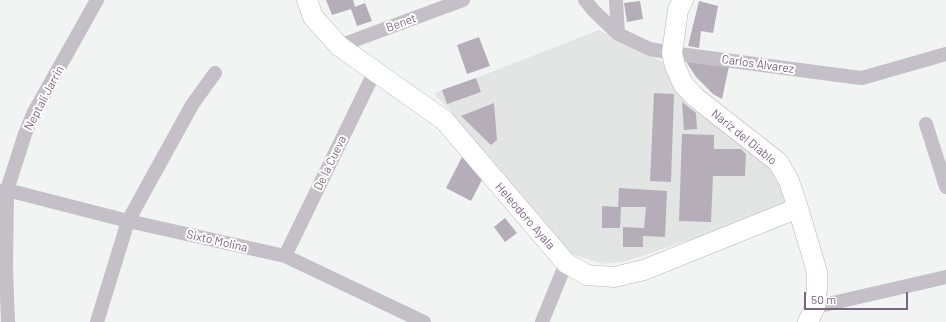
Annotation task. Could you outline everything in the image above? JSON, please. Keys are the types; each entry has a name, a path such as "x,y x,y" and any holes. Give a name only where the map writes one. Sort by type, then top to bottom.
{"street":[{"name":"Neptali Jarrin","path":"8,322 3,270 4,190 33,114 97,0"},
{"name":"Heleodoro Ayala","path":"307,0 313,17 339,46 444,120 566,263 587,275 614,277 644,270 798,208"},
{"name":"Benet","path":"339,46 463,0"},
{"name":"Carlos Álvarez","path":"585,0 592,10 618,34 650,49 672,53 862,78 946,54"},
{"path":"616,0 618,34"},
{"path":"672,53 678,10 683,0"},
{"name":"Nariz del Diablo","path":"672,53 675,66 683,84 696,97 778,162 789,181 817,272 817,288 812,315"},
{"name":"De la Cueva","path":"284,256 374,71"},
{"path":"97,322 128,220 192,105 215,73"},
{"path":"926,124 946,187"},
{"name":"Sixto Molina","path":"4,190 284,256 424,322"},
{"path":"542,322 566,263"},
{"path":"812,315 946,277"}],"shaded area":[{"path":"599,30 667,64 773,166 786,203 778,210 627,261 603,264 553,248 450,110 434,94"}],"building":[{"path":"326,0 353,0 355,7 365,3 372,21 357,26 351,9 332,15"},
{"path":"640,1 643,19 627,22 624,3"},
{"path":"699,1 718,6 713,33 701,31 699,48 688,46"},
{"path":"479,37 490,66 467,74 457,45"},
{"path":"685,60 729,66 722,99 713,94 696,77"},
{"path":"476,78 481,92 447,104 442,90"},
{"path":"654,93 674,94 671,182 650,181"},
{"path":"682,102 696,113 697,129 684,130"},
{"path":"494,103 497,140 491,145 461,116"},
{"path":"682,134 714,135 714,149 741,149 746,154 745,176 713,176 711,222 679,221"},
{"path":"462,157 482,180 471,201 446,188"},
{"path":"619,188 667,191 665,237 643,236 643,247 623,247 623,227 644,228 646,207 621,207 620,228 602,228 602,206 618,207"},
{"path":"505,218 517,233 505,242 494,227"}]}
